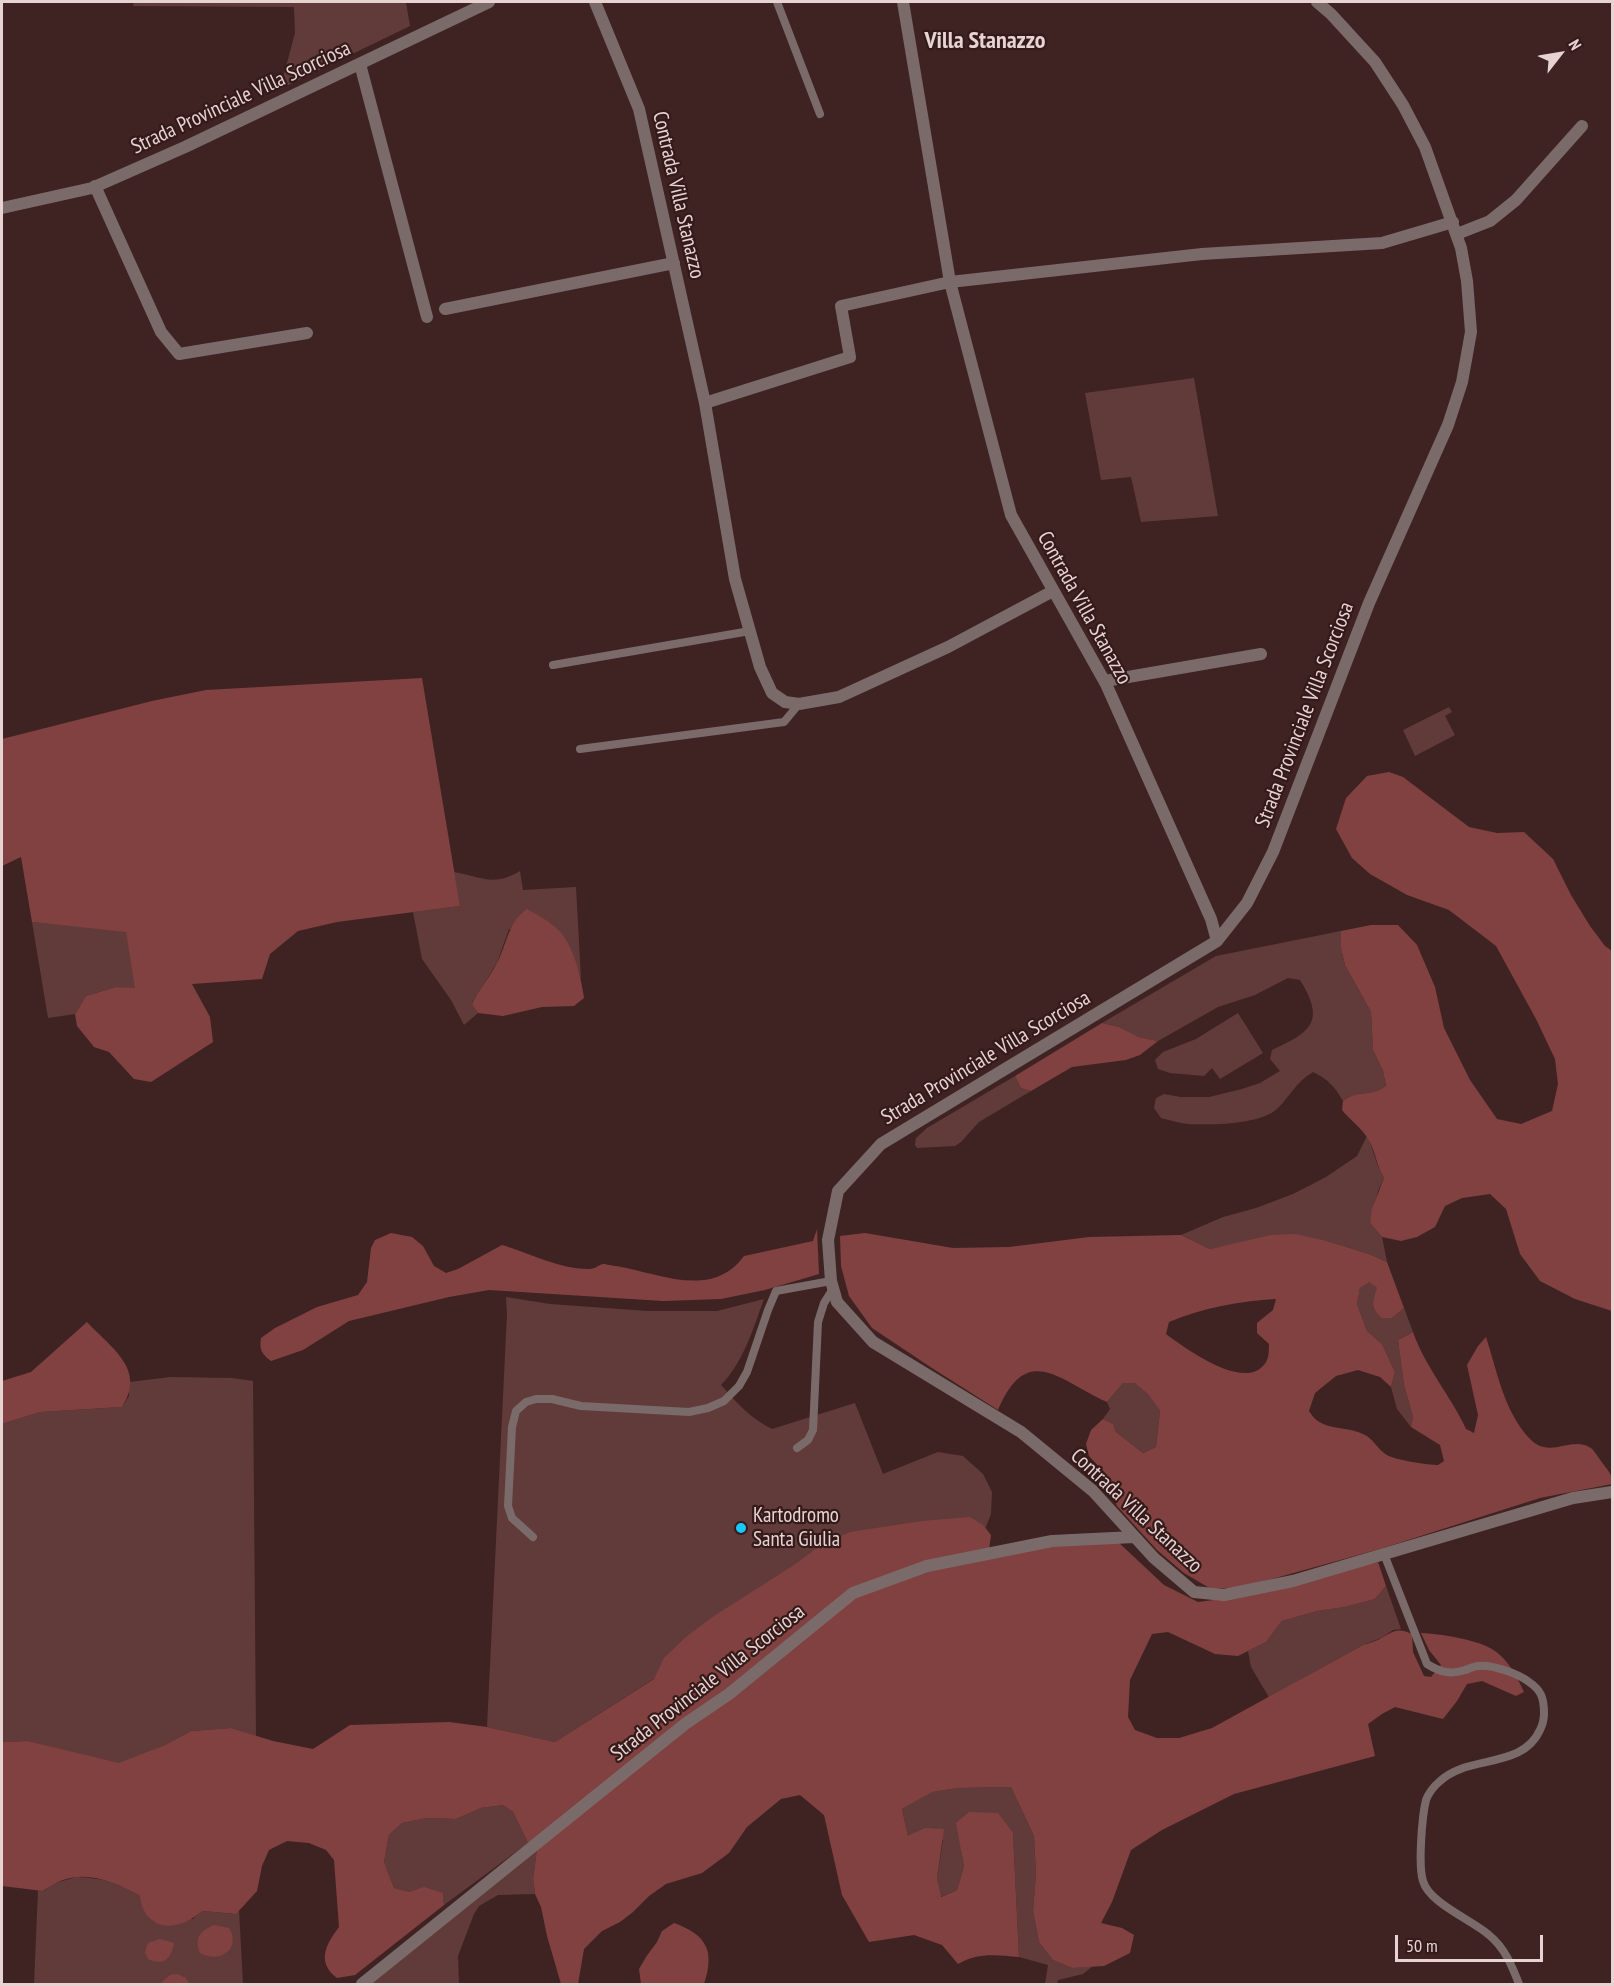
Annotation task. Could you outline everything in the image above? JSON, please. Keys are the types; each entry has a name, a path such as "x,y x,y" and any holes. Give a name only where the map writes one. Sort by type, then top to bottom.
{"street":[{"name":"Strada Provinciale Villa Scorciosa","path":"2,208 95,186 180,150 489,2"},
{"name":"Contrada Villa Stanazzo","path":"595,2 639,109 705,403 735,579 760,668 772,693 785,702 799,704"},
{"name":"Contrada Villa Stanazzo","path":"903,2 950,282 1011,515 1105,681 1211,919 1217,941"},
{"name":"Strada Provinciale Villa Scorciosa","path":"832,1285 828,1240 838,1191 881,1144 1217,941 1247,903 1273,852 1369,603 1448,425 1462,382 1471,332 1467,281 1455,228 1425,147 1403,105 1375,62 1317,2"},
{"path":"360,64 427,317"},
{"path":"705,403 850,357 842,306 950,282 1202,254 1382,243 1490,221 1516,200 1582,126"},
{"path":"95,186 161,332 179,354 307,333"},
{"path":"445,309 674,262"},
{"path":"799,704 839,697 948,647 1053,591"},
{"path":"1105,681 1261,654"},
{"name":"Contrada Villa Stanazzo","path":"832,1285 837,1302 873,1342 1021,1432 1093,1491 1134,1538 1194,1592 1224,1595 1293,1581 1574,1498 1612,1492"},
{"name":"Strada Provinciale Villa Scorciosa","path":"362,1984 685,1724 729,1695 853,1593 927,1566 1052,1541 1134,1538"}],"lane":[{"path":"777,2 820,114"},
{"path":"553,665 750,631"},
{"path":"580,749 784,722 799,704"},
{"path":"797,1448 808,1440 813,1430 818,1323 832,1285"},
{"path":"533,1537 512,1518 508,1506 512,1427 516,1411 536,1399 552,1399 592,1407 689,1412 708,1408 724,1401 740,1386 776,1291 832,1285"},
{"path":"1384,1554 1427,1664 1440,1672 1456,1673 1478,1665 1502,1669 1528,1680 1540,1691 1544,1702 1544,1720 1537,1737 1524,1750 1508,1758 1451,1772 1437,1782 1426,1798 1420,1861 1423,1884 1435,1898 1490,1935 1509,1959 1520,1984"}],"shaded area":[{"path":"134,2 406,2 410,26 280,89 295,33 294,7 133,6"},
{"path":"1194,378 1218,516 1141,522 1131,477 1101,480 1085,393"},
{"path":"422,678 460,906 337,922 298,931 270,954 262,979 192,984 210,1017 213,1042 151,1082 134,1079 109,1052 94,1047 77,1026 75,1014 86,996 116,987 135,988 126,932 32,922 21,857 2,866 2,739 152,701 206,690"},
{"path":"1449,707 1452,712 1445,716 1455,735 1415,756 1403,730"},
{"path":"1389,772 1403,777 1469,827 1497,833 1524,832 1553,859 1590,926 1605,946 1612,951 1612,1311 1575,1299 1540,1281 1520,1254 1506,1209 1490,1194 1462,1198 1445,1206 1435,1227 1417,1237 1401,1241 1382,1237 1370,1223 1372,1209 1384,1178 1368,1139 1342,1110 1343,1101 1355,1095 1381,1090 1386,1086 1383,1071 1373,1050 1371,1012 1345,965 1341,948 1341,931 1371,925 1398,925 1417,945 1435,987 1444,1028 1470,1080 1497,1119 1521,1124 1552,1111 1558,1084 1555,1059 1496,946 1449,910 1407,895 1370,874 1352,858 1336,829 1346,798 1367,776"},
{"path":"520,871 523,890 576,887 581,979 571,950 509,929 497,963 472,1003 478,1013 464,1025 451,1000 422,959 413,912 460,906 454,872 495,880"},
{"path":"527,909 554,926 567,941 577,964 584,998 574,1006 542,1007 503,1016 478,1013 472,1004 497,963 516,920"},
{"path":"32,922 126,931 136,989 116,987 86,996 75,1014 48,1018"},
{"path":"1341,931 1341,948 1345,965 1371,1012 1373,1050 1383,1071 1386,1087 1375,1092 1354,1095 1343,1101 1331,1084 1313,1072 1298,1084 1278,1108 1260,1118 1236,1123 1188,1124 1161,1118 1154,1108 1156,1098 1164,1094 1181,1097 1209,1097 1260,1083 1280,1071 1270,1059 1272,1050 1305,1031 1313,1016 1308,994 1300,980 1288,978 1255,995 1218,1007 1158,1041 1139,1037 1119,1027 1102,1023 1216,956"},
{"path":"1238,1013 1263,1053 1220,1079 1212,1068 1204,1076 1170,1073 1158,1069 1155,1060 1163,1052 1196,1039"},
{"path":"1102,1023 1119,1027 1139,1037 1158,1041 1140,1055 1126,1060 1072,1067 1031,1091 1021,1088 1015,1076"},
{"path":"1015,1076 1021,1088 1031,1091 979,1122 955,1146 917,1148 916,1138 927,1128"},
{"path":"1367,1136 1384,1178 1378,1191 1370,1223 1382,1237 1387,1262 1327,1241 1235,1244 1210,1249 1181,1235 1223,1217 1293,1194 1326,1177 1357,1156"},
{"path":"817,1229 819,1274 765,1290 721,1299 663,1301 489,1290 449,1297 349,1321 303,1350 271,1361 263,1354 260,1346 261,1338 275,1328 317,1307 358,1295 367,1282 371,1248 375,1240 391,1233 412,1237 423,1246 434,1266 446,1273 502,1245 579,1269 590,1269 604,1264 667,1278 701,1280 717,1277 731,1269 744,1256 813,1241"},
{"path":"865,1233 953,1248 1009,1247 1089,1237 1181,1235 1210,1249 1271,1235 1295,1234 1369,1254 1387,1262 1404,1308 1392,1318 1382,1318 1374,1304 1377,1288 1369,1282 1360,1288 1357,1304 1367,1331 1382,1344 1395,1372 1391,1387 1380,1377 1358,1370 1336,1376 1315,1393 1309,1411 1314,1418 1326,1425 1363,1434 1391,1457 1438,1465 1444,1461 1440,1445 1411,1427 1413,1417 1404,1385 1398,1340 1413,1332 1424,1357 1466,1429 1474,1433 1478,1415 1467,1365 1486,1337 1507,1403 1513,1416 1529,1438 1544,1447 1582,1444 1591,1448 1609,1471 1612,1484 1540,1498 1380,1549 1243,1587 1211,1589 1184,1573 1157,1550 1117,1506 1104,1472 1089,1456 1086,1444 1091,1430 1103,1419 1113,1424 1116,1432 1143,1453 1156,1447 1160,1411 1149,1395 1135,1383 1123,1383 1107,1402 1060,1377 1046,1372 1033,1372 1021,1377 1009,1389 998,1410 872,1328 849,1296 841,1266 840,1236","holes":["1276,1299 1273,1310 1257,1323 1257,1333 1269,1344 1267,1360 1257,1371 1245,1373 1231,1371 1216,1365 1166,1334 1169,1322 1221,1306"]},
{"path":"1369,1281 1377,1288 1392,1318 1404,1308 1413,1332 1398,1340 1404,1385 1413,1417 1411,1427 1397,1409 1391,1387 1395,1372 1382,1344 1367,1331 1357,1304 1360,1288"},
{"name":"Kartodromo Santa Giulia","path":"506,1297 550,1304 648,1311 717,1311 764,1299 742,1355 721,1385 738,1404 772,1429 855,1403 883,1474 938,1452 963,1456 983,1474 992,1492 991,1514 985,1529 827,1568 555,1742 487,1727"},
{"path":"87,1322 115,1350 128,1370 129,1393 122,1407 40,1412 2,1424 2,1381 31,1372"},
{"path":"171,1377 232,1378 253,1381 256,1736 231,1728 191,1731 165,1745 119,1764 28,1741 2,1742 2,1424 40,1412 122,1407 129,1396 129,1382"},
{"path":"1123,1383 1135,1383 1150,1395 1160,1411 1156,1447 1143,1453 1116,1432 1113,1424 1103,1419 1110,1409 1107,1402"},
{"path":"970,1517 983,1525 991,1535 989,1550 852,1590 729,1690 528,1843 513,1812 503,1805 481,1808 456,1819 427,1818 402,1823 389,1835 384,1862 394,1888 410,1892 424,1887 443,1893 444,1905 355,1975 337,1978 327,1966 325,1953 327,1946 339,1927 334,1860 326,1850 309,1843 287,1841 269,1850 262,1866 257,1891 236,1914 202,1911 189,1920 174,1925 166,1926 152,1920 145,1912 139,1895 115,1884 91,1877 67,1879 43,1891 2,1886 2,1742 28,1741 119,1763 165,1745 191,1731 231,1728 273,1741 313,1749 350,1725 449,1722 487,1727 555,1742 654,1679 664,1658 687,1636 822,1544 850,1532 922,1521"},
{"path":"1117,1541 1164,1585 1198,1602 1245,1596 1378,1562 1386,1586 1375,1599 1282,1621 1266,1642 1238,1656 1215,1654 1168,1632 1152,1634 1130,1680 1128,1717 1135,1730 1157,1738 1179,1738 1212,1728 1363,1645 1397,1631 1412,1634 1413,1652 1424,1676 1431,1677 1441,1665 1429,1650 1421,1633 1447,1636 1475,1642 1496,1652 1510,1667 1524,1692 1516,1696 1482,1681 1467,1684 1443,1719 1395,1707 1368,1724 1375,1756 1234,1794 1162,1830 1131,1850 1112,1902 1101,1923 1122,1928 1134,1935 1130,1953 1104,1966 1072,1968 1053,1960 1039,1942 1033,1911 1036,1874 1034,1836 1011,1787 958,1788 932,1792 902,1809 908,1836 925,1828 944,1829 937,1878 941,1897 957,1890 964,1866 956,1823 969,1812 998,1813 1013,1833 1019,1957 980,1956 958,1964 942,1945 914,1935 869,1942 842,1895 824,1815 800,1795 781,1799 747,1827 729,1853 702,1873 666,1884 620,1922 602,1931 584,1949 578,1984 561,1984 541,1907 535,1894 533,1879 537,1849 850,1596 928,1568 1054,1543"},
{"path":"1386,1586 1401,1629 1393,1630 1363,1645 1270,1699 1251,1667 1248,1651 1266,1642 1282,1621 1375,1599"},
{"path":"1011,1787 1034,1836 1036,1874 1033,1911 1039,1942 1053,1960 1072,1968 1093,1966 1083,1974 1058,1980 1057,1984 1045,1984 1048,1965 1019,1957 1013,1833 961,1849 964,1866 957,1890 940,1897 937,1878 943,1840 908,1837 902,1809 931,1792 958,1788"},
{"path":"503,1805 513,1812 528,1843 444,1905 443,1893 410,1892 394,1888 384,1862 389,1835 402,1823 427,1818 456,1819 481,1808"},
{"path":"537,1849 533,1879 535,1894 498,1895 479,1906 474,1914 458,1956 459,1984 370,1984"},
{"path":"76,1877 109,1882 139,1895 145,1913 193,1919 201,1911 235,1914 239,1910 243,1984 34,1984 38,1890 44,1891 52,1884"},
{"path":"674,1923 694,1933 706,1946 709,1962 704,1984 641,1984 639,1969 662,1931"},
{"path":"214,1925 229,1928 233,1942 231,1948 226,1952 214,1957 200,1953 198,1939 205,1930"},
{"path":"160,1939 174,1943 169,1957 158,1962 148,1959 145,1952 148,1943"},
{"path":"177,1974 186,1978 189,1984 161,1984 170,1975"}],"place":[{"name":"Kartodromo Santa Giulia","path":"741,1528"}],"district":[{"name":"Villa Stanazzo","path":"985,41"}]}
